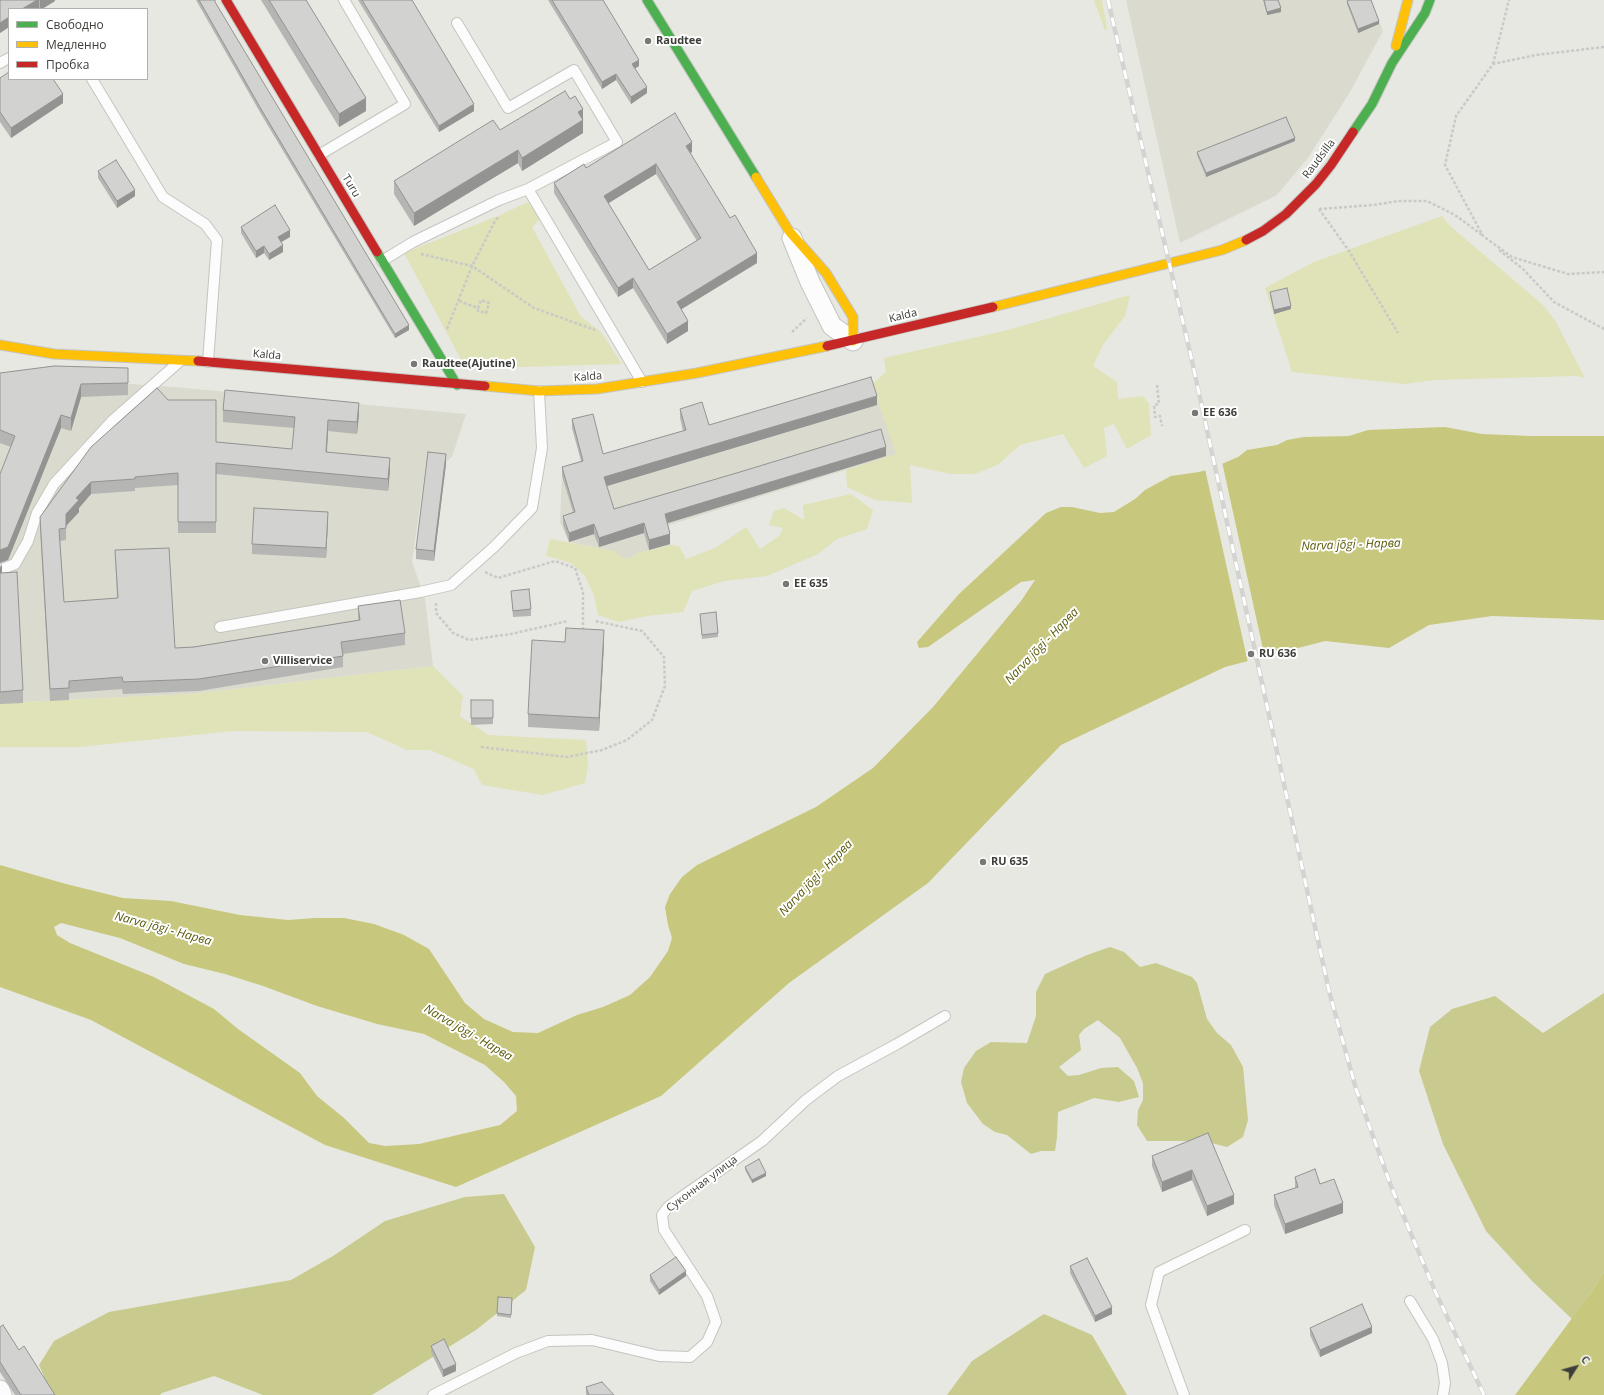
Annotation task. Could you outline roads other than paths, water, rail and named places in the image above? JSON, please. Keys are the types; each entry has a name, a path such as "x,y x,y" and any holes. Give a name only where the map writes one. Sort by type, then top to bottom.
{"street":[{"name":"Turu","path":"226,0 457,385"},
{"path":"646,0 789,231 822,308 832,326 853,341"},
{"path":"1392,62 1408,0"},
{"name":"Raudsilla","path":"1166,264 1222,250 1243,242 1286,214 1316,184 1331,165 1372,104 1392,62 1425,13 1430,0"},
{"path":"789,231 826,273 853,317 853,341"},
{"name":"Kalda","path":"0,345 54,354 208,362 457,385 539,391 597,389 697,373 853,341 1166,264"},
{"path":"0,1390 2,1395"}],"lane":[{"path":"319,155 405,104 344,0"},
{"path":"382,261 413,242 500,200 528,189 617,142 574,70 508,108 456,23"},
{"path":"93,80 163,197 205,224 217,240 208,362"},
{"path":"528,189 642,382"},
{"path":"0,570 15,564 28,541 37,513 54,484 113,420 181,361"},
{"path":"220,627 451,585 494,547 532,508 542,448 539,391"},
{"name":"Суконная улица","path":"433,1395 516,1353 548,1340 592,1340 659,1356 690,1357 707,1342 716,1322 707,1296 664,1230 662,1215 668,1207 680,1198 762,1141 806,1100 838,1076 945,1016"},
{"path":"1184,1395 1151,1305 1159,1272 1245,1230"},
{"path":"1410,1301 1436,1345 1442,1364 1445,1383 1443,1395"}],"water":[{"name":"Narva jõgi - Нарва","path":"1445,427 1482,434 1604,436 1604,620 1492,616 1429,625 1389,648 1325,641 1225,667 1061,745 928,883 789,983 661,1096 456,1187 325,1145 91,1020 0,987 0,865 66,884 123,898 171,901 240,915 288,920 344,918 374,924 404,935 429,949 465,1003 484,1019 513,1032 538,1033 577,1015 603,1007 630,995 650,977 668,951 672,938 665,907 670,894 682,877 697,865 816,807 873,768 933,707 1021,601 1035,580 1021,582 928,647 919,648 917,642 959,594 1046,513 1061,507 1072,507 1100,513 1114,512 1135,499 1145,490 1171,476 1210,469 1238,457 1247,450 1277,445 1287,440 1304,437 1349,436 1368,430","holes":["61,923 120,938 184,964 225,974 317,1006 377,1024 424,1034 485,1065 504,1082 516,1096 517,1111 500,1125 419,1144 385,1146 369,1143 344,1118 317,1096 300,1073 238,1029 214,1009 154,977 70,943 57,935 54,927"]},
{"path":"1604,1272 1604,1395 1515,1395 1590,1294"}],"railway":[{"path":"1108,0 1192,361 1329,991 1356,1089 1391,1186 1435,1291 1484,1395"}],"place":[{"name":"Raudtee","path":"648,41"},
{"name":"Raudtee(Ajutine)","path":"414,364"},
{"name":"EE 636","path":"1195,413"},
{"name":"EE 635","path":"786,584"},
{"name":"RU 636","path":"1251,654"},
{"name":"Villiservice","path":"265,661"},
{"name":"RU 635","path":"983,862"}]}
